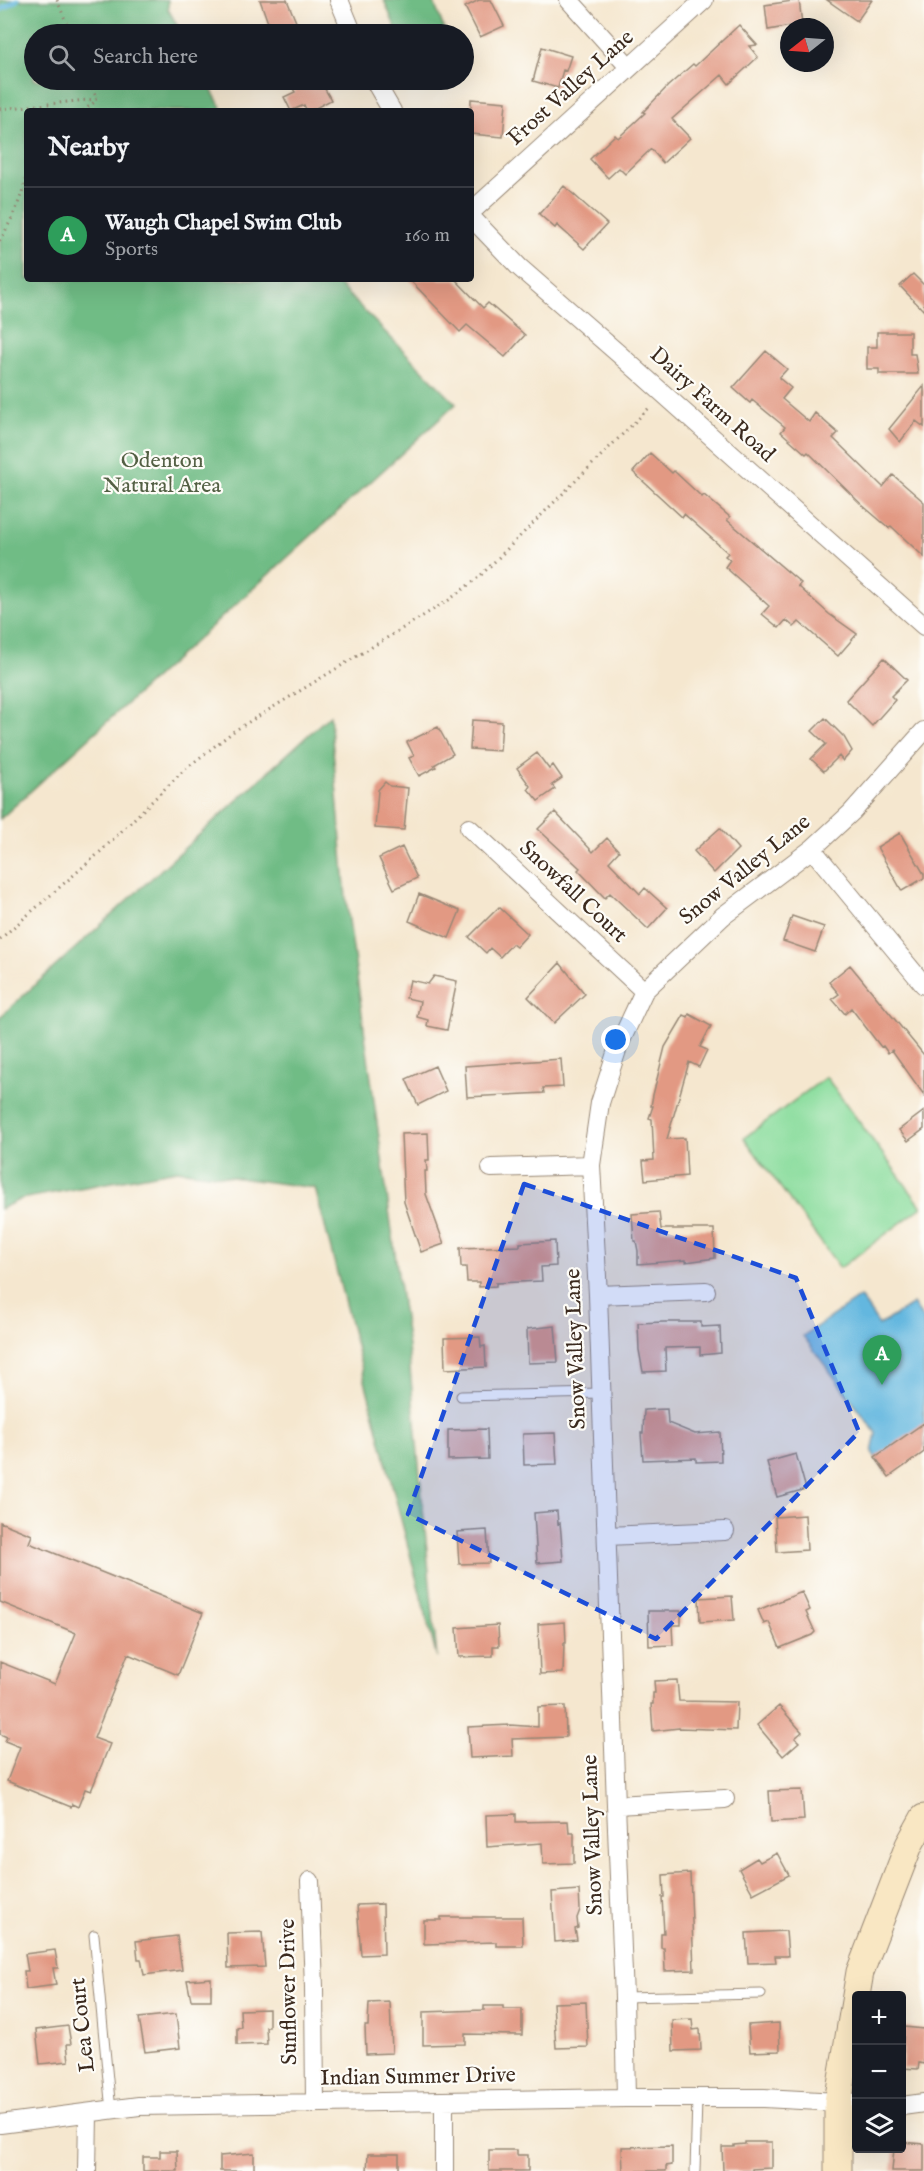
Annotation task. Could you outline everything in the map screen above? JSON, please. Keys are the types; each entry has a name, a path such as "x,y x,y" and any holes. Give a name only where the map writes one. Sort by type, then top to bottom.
{"main road":[{"path":"837,2171 847,2102 860,1972 909,1845 924,1818"}],"street":[{"path":"339,0 349,24"},
{"path":"569,0 629,67"},
{"name":"Frost Valley Lane","path":"474,209 704,0"},
{"path":"380,90 390,108"},
{"name":"Dairy Farm Road","path":"474,220 519,267 924,626"},
{"name":"Snow Valley Lane","path":"626,2098 598,1295 591,1165 600,1103 618,1047 644,991 723,916 812,849 852,812 924,731"},
{"name":"Snowfall Court","path":"470,828 644,991"},
{"path":"812,849 924,985"},
{"path":"491,1168 591,1165"},
{"path":"598,1295 706,1291"},
{"path":"607,1536 725,1531"},
{"path":"616,1805 725,1799"},
{"name":"Sunflower Drive","path":"310,1881 315,2102"},
{"name":"Indian Summer Drive","path":"0,2124 139,2106 626,2098 764,2098 847,2102"},
{"path":"444,2102 444,2171"},
{"path":"906,2105 924,2103"},
{"path":"87,2171 88,2114"}],"lane":[{"path":"461,1396 601,1393"},
{"name":"Lea Court","path":"94,1935 111,2111"},
{"path":"624,1997 761,1994"},
{"path":"695,2171 697,2098"}],"path":[{"path":"57,0 67,24"},
{"path":"93,90 97,99"},
{"path":"0,109 97,99"},
{"path":"86,108 97,99"},
{"path":"0,241 12,220 24,189"},
{"path":"0,939 98,854 184,770 234,731 449,600 480,576 663,393"}],"highlighted area":[{"path":"524,1184 796,1278 859,1432 656,1639 408,1514"}],"green space":[{"name":"Odenton Natural Area","path":"0,0 168,0 168,9 176,24 24,24 24,90 211,90 221,108 24,108 24,282 336,282 456,404 0,819"},
{"path":"384,0 433,0 442,24 394,24"},
{"path":"330,715 346,898 408,1347 437,1658 315,1188 177,1170 21,1199 0,1209 0,1017"},
{"path":"826,1077 922,1207 840,1268 744,1138"}],"water":[{"path":"860,1297 879,1325 913,1304 924,1320 924,1447 886,1473 872,1453 876,1433 803,1336"}],"building":[{"path":"260,0 287,0 297,24 268,24"},
{"path":"479,0 491,0 504,26 480,37 465,7"},
{"path":"799,0 801,18 780,18 780,28 768,30 765,5"},
{"path":"827,0 872,0 857,21"},
{"path":"739,25 757,45 749,46 758,57 729,84 722,75 672,119 690,138 663,163 651,149 625,174 619,168 608,178 590,159 615,135 618,138 645,113 643,112 668,86 693,64 695,66"},
{"path":"542,47 571,56 566,71 563,70 558,88 533,81"},
{"path":"294,90 326,90 331,100 316,108 306,108 304,105 290,108 284,97 295,92"},
{"path":"471,99 506,102 503,137 474,134 474,108 471,108"},
{"path":"564,186 607,224 584,249 557,225 555,228 539,214"},
{"path":"913,274 924,285 924,311 900,286"},
{"path":"412,282 458,282 483,308 488,303 525,335 505,357 467,325 460,332"},
{"path":"877,332 910,332 910,354 915,354 918,374 879,374 879,369 867,369 867,347 877,347"},
{"path":"766,351 787,369 779,378 791,388 782,399 809,422 815,413 838,433 833,438 883,487 893,475 924,502 924,557 891,526 889,528 862,505 808,452 806,454 781,432 785,427 752,400 750,403 733,388"},
{"path":"924,386 924,427 916,421 900,442 889,429"},
{"path":"650,453 702,497 704,495 730,517 727,520 801,583 798,586 829,614 857,634 838,656 799,622 794,627 786,620 779,628 762,614 769,606 725,567 730,560 725,556 728,553 684,514 682,517 633,472"},
{"path":"884,658 907,680 891,696 895,700 872,726 846,700"},
{"path":"825,718 844,737 852,751 843,761 839,756 824,771 811,759 826,744 812,731"},
{"path":"472,720 502,722 500,751 470,749"},
{"path":"438,727 453,754 419,776 409,758 414,756 407,742"},
{"path":"537,753 549,769 553,765 562,778 552,785 555,789 538,801 528,789 530,786 517,768"},
{"path":"385,782 390,786 408,788 404,830 375,828 378,790"},
{"path":"555,812 593,852 607,838 619,851 609,862 640,894 645,888 667,908 648,929 610,893 605,898 578,870 580,868 538,829"},
{"path":"720,828 738,849 714,873 694,851"},
{"path":"900,833 924,874 924,878 902,891 877,847"},
{"path":"402,847 417,878 394,889 379,858"},
{"path":"419,894 460,911 449,938 409,921"},
{"path":"499,907 528,934 516,947 512,944 500,957 490,948 486,953 469,937"},
{"path":"792,916 824,927 815,952 783,941"},
{"path":"560,963 585,994 554,1023 528,997"},
{"path":"850,965 924,1055 924,1095 892,1050 888,1053 883,1046 881,1047 851,1008 845,1014 832,999 839,994 829,982"},
{"path":"434,976 457,981 447,1030 427,1026 428,1020 417,1017 420,1001 406,998 410,980 428,984"},
{"path":"689,1014 711,1026 700,1047 707,1050 699,1067 689,1062 667,1139 685,1138 687,1176 645,1180 643,1161 654,1160 652,1119 649,1118 665,1047 684,1015 688,1017"},
{"path":"561,1059 563,1087 543,1088 544,1093 467,1097 465,1066"},
{"path":"435,1066 446,1091 418,1105 406,1079"},
{"path":"924,1111 924,1129 908,1141 899,1130"},
{"path":"428,1133 429,1160 426,1160 427,1171 425,1171 426,1194 444,1244 421,1252 404,1202 401,1134"},
{"path":"659,1212 661,1229 714,1229 715,1258 638,1264 632,1214"},
{"path":"555,1241 556,1266 541,1267 542,1281 496,1283 496,1286 479,1287 479,1282 467,1282 466,1267 461,1267 460,1248 520,1246 520,1243"},
{"path":"701,1322 701,1327 720,1326 721,1353 700,1355 700,1347 665,1348 666,1371 643,1372 638,1323"},
{"path":"555,1326 558,1362 528,1363 527,1329"},
{"path":"480,1337 481,1347 485,1346 486,1367 445,1369 444,1338"},
{"path":"667,1409 668,1423 695,1434 720,1432 721,1461 696,1462 696,1458 643,1460 641,1433 643,1433 644,1410"},
{"path":"924,1423 924,1452 889,1477 875,1457"},
{"path":"487,1429 488,1459 448,1460 448,1430"},
{"path":"555,1433 557,1464 524,1465 523,1434"},
{"path":"796,1454 806,1489 777,1497 767,1462"},
{"path":"557,1511 563,1561 537,1563 534,1513"},
{"path":"805,1515 807,1550 777,1552 775,1517"},
{"path":"0,1522 32,1535 29,1543 203,1613 178,1675 128,1654 94,1738 110,1744 91,1791 85,1789 78,1807 72,1804 71,1807 7,1781 20,1747 5,1741 7,1737 0,1734 0,1662 55,1684 76,1633 0,1602"},
{"path":"487,1530 489,1563 459,1564 457,1532"},
{"path":"802,1592 810,1610 806,1612 815,1632 780,1648 769,1622 764,1624 758,1610"},
{"path":"732,1596 734,1620 700,1622 699,1598"},
{"path":"648,1611 681,1611 681,1625 672,1625 673,1645 649,1646"},
{"path":"565,1622 566,1643 564,1643 563,1673 540,1674 538,1624"},
{"path":"498,1625 499,1646 493,1646 493,1656 459,1657 457,1628"},
{"path":"677,1680 679,1701 737,1702 736,1730 679,1728 653,1731 651,1704 653,1704 653,1693 655,1693 654,1681"},
{"path":"565,1706 566,1737 512,1739 513,1756 470,1758 468,1727 510,1725 538,1727 538,1707"},
{"path":"779,1706 802,1732 795,1738 799,1742 783,1756 757,1725"},
{"path":"802,1790 804,1820 771,1822 769,1791"},
{"path":"516,1814 516,1822 568,1821 569,1833 574,1833 574,1863 543,1864 542,1843 487,1847 486,1815"},
{"path":"777,1853 789,1875 753,1894 739,1869 757,1858 760,1862"},
{"path":"690,1873 694,1970 665,1971 664,1948 661,1948 661,1933 664,1933 663,1875"},
{"path":"579,1890 580,1910 577,1918 578,1928 575,1929 577,1940 555,1942 552,1892"},
{"path":"383,1904 384,1954 361,1955 357,1905"},
{"path":"441,1917 522,1917 523,1946 496,1946 496,1942 424,1944 424,1920 441,1920"},
{"path":"786,1931 788,1956 775,1956 776,1962 748,1963 746,1933"},
{"path":"262,1932 265,1967 228,1968 227,1933"},
{"path":"177,1936 182,1970 144,1975 141,1959 138,1959 136,1941"},
{"path":"55,1950 58,1968 53,1968 56,1985 26,1989 24,1971 28,1971 25,1954"},
{"path":"211,1978 211,2000 191,2000 187,1980"},
{"path":"390,2002 392,2053 366,2054 365,2026 368,2026 369,2003"},
{"path":"586,2002 588,2047 556,2048 553,2003"},
{"path":"484,2006 522,2009 522,2035 465,2034 465,2044 423,2045 423,2012 484,2010"},
{"path":"269,2009 269,2027 266,2027 267,2044 237,2045 237,2028 241,2027 240,2010"},
{"path":"176,2014 180,2048 145,2052 139,2018"},
{"path":"692,2019 693,2030 700,2029 701,2050 673,2051 672,2020"},
{"path":"779,2023 780,2051 750,2052 748,2025"},
{"path":"68,2026 71,2044 67,2044 69,2061 40,2064 36,2030"},
{"path":"906,2027 924,2029 924,2064 919,2063 918,2069 906,2068"},
{"path":"745,2142 772,2142 772,2168 723,2171 722,2147 734,2147 734,2145 745,2144"},
{"path":"906,2142 924,2144 924,2171 892,2171 894,2153 906,2153"},
{"path":"672,2146 672,2165 666,2166 666,2171 623,2171 622,2147"},
{"path":"489,2150 517,2150 517,2155 528,2155 528,2171 489,2171"},
{"path":"160,2151 177,2151 178,2171 143,2171 143,2157 160,2157"},
{"path":"254,2153 254,2171 220,2171 220,2156"},
{"path":"368,2154 399,2154 399,2171 367,2171"}],"waterway":[{"path":"0,10 17,0"}],"place":[{"name":"Waugh Chapel Swim Club","path":"882,1385"}]}
